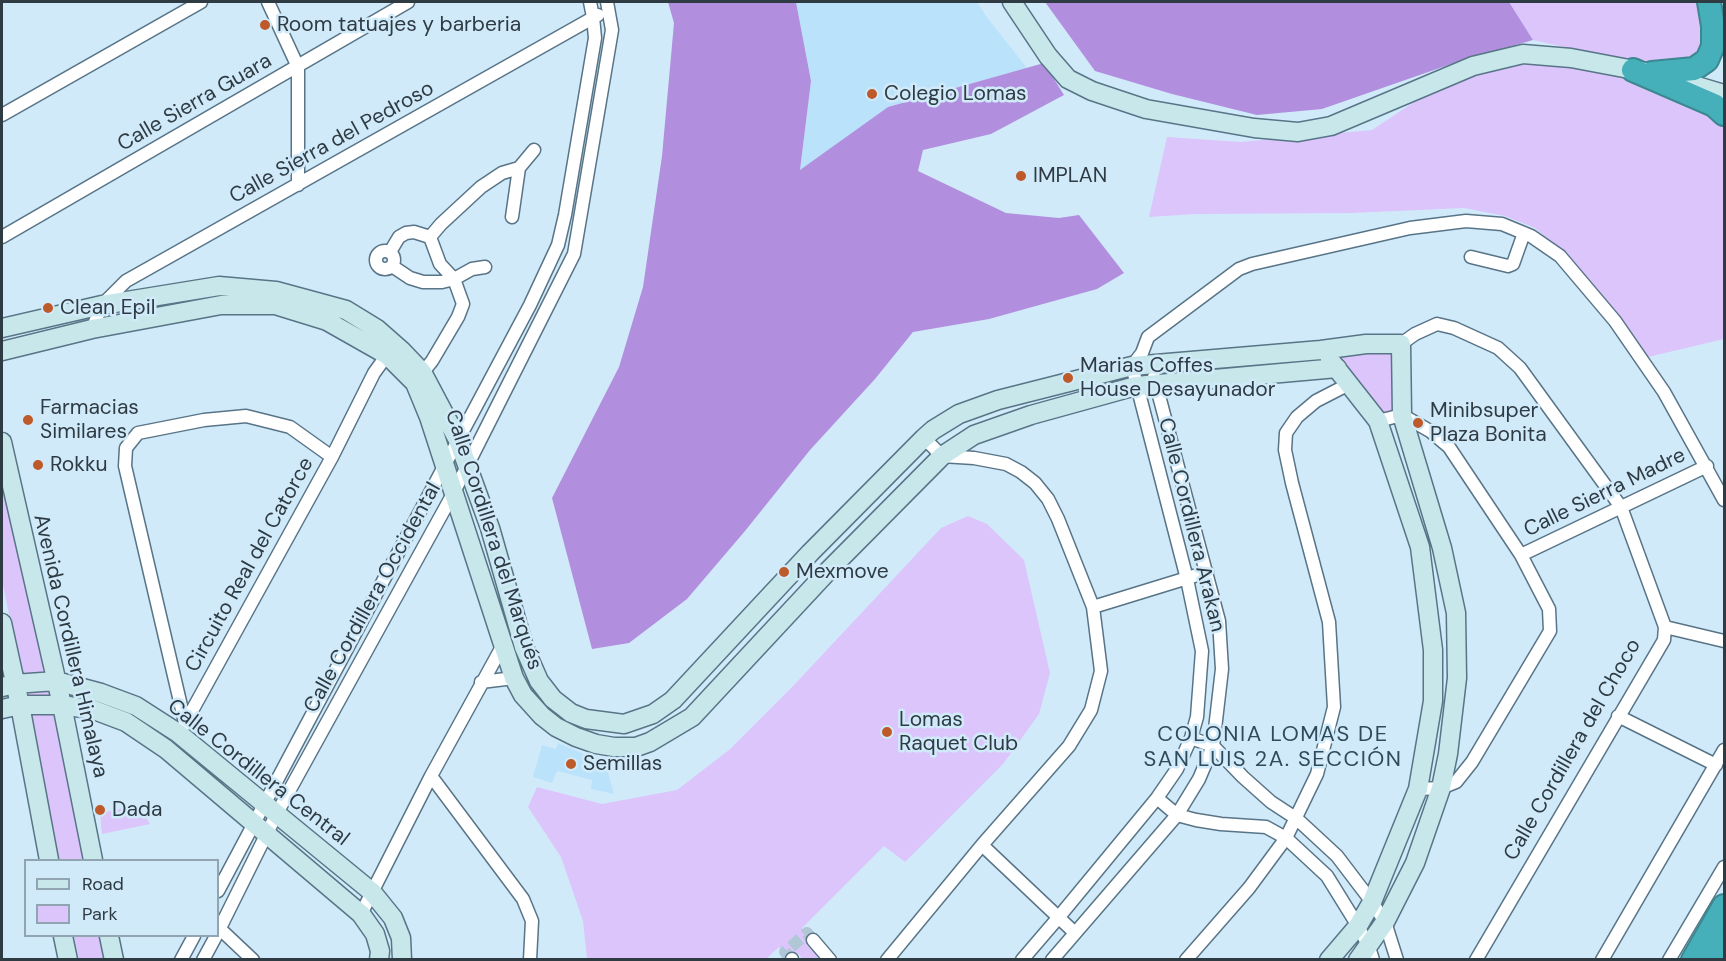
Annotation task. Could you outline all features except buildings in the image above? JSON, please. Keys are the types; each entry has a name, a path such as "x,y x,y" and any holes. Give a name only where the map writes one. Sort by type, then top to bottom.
{"highway":[{"path":"1643,71 1694,69 1707,60 1713,46 1711,2"},
{"path":"1711,2 1725,36"},
{"path":"1643,71 1714,105 1725,114"},
{"path":"1693,960 1725,906"},
{"path":"1713,960 1725,941"}],"street":[{"path":"2,115 201,2"},
{"path":"268,2 298,66 298,185"},
{"name":"Calle Sierra Guara","path":"2,237 408,2"},
{"name":"Calle Cordillera Occidental","path":"219,927 268,834 270,808 444,465 530,305 558,245 595,38 590,2"},
{"path":"1012,2 1047,56 1068,79 1092,91 1146,109 1254,128 1298,132 1331,126 1473,66 1523,54 1571,58 1643,71 1725,94"},
{"name":"Calle Cordillera Occidental","path":"219,889 254,822 270,808 454,492 574,254 612,30 608,5"},
{"name":"Calle Sierra del Pedroso","path":"92,329 102,305 126,280 593,17 608,5"},
{"path":"512,217 519,168 534,150"},
{"path":"430,237 481,187 502,173 519,168"},
{"path":"1367,955 1415,863 1441,788 1448,754 1457,678 1456,614 1442,548 1402,415 1401,344 1366,344 1321,350 1141,361 1148,337 1226,278 1252,264 1410,228 1466,221 1502,224 1524,232 1560,256 1615,321 1664,392 1725,500"},
{"path":"430,237 414,232 406,233 399,237 390,252 384,250 378,253 375,261 381,268 387,269 392,266 410,278 423,282 442,282 454,279 472,269 484,267"},
{"path":"1471,257 1508,266 1513,264 1524,232"},
{"path":"418,378 448,335 463,304 454,279 440,264 430,237"},
{"path":"558,245 574,254"},
{"name":"Calle Cordillera del Marqués","path":"2,328 102,305 219,286 276,291 346,310 377,329 402,351 458,440 490,528 524,647 539,681 553,699 571,713 600,722 624,724 653,714 673,700 810,553 933,430 958,414 998,400 1141,361"},
{"name":"Calle Cordillera del Marqués","path":"2,351 92,329 221,304 276,305 327,321 387,355 418,378 503,645 514,678 523,695 542,716 556,727 596,744 614,747 636,747 664,735 692,717 828,572 942,456 974,435 1031,415 1136,386 1156,384"},
{"name":"Calle Cordillera del Choco","path":"1401,344 1415,334 1437,324 1454,328 1498,348 1520,369 1621,507 1665,627 1664,640 1476,960"},
{"path":"1321,350 1378,421 1420,547 1433,650 1433,701 1418,789 1372,902 1358,926 1329,960"},
{"name":"Circuito Real del Catorce","path":"166,749 182,728 332,457 374,373 387,355"},
{"name":"Calle Cordillera Arakan","path":"1052,960 1177,815 1199,779 1213,746 1222,669 1219,621 1156,384 1141,361"},
{"name":"Calle Cordillera Arakan","path":"1022,960 1157,798 1177,769 1191,738 1197,717 1202,651 1187,579 1136,386 1141,361"},
{"path":"1156,384 1337,368"},
{"path":"1186,960 1249,888 1286,838 1317,774 1334,707 1329,622 1292,483 1285,450 1286,433 1297,417 1316,401 1349,384"},
{"path":"1378,421 1402,415 1430,431 1449,447 1521,555 1549,609 1550,631 1472,762 1456,782 1441,788 1418,789"},
{"name":"Circuito Real del Catorce","path":"182,728 125,466 126,448 138,433 204,420 246,416 290,427 332,457"},
{"path":"887,960 982,845 1069,746 1091,710 1101,671 1093,607 1058,519 1048,500 1035,483 1006,464 974,458 942,456 924,438"},
{"name":"Avenida Cordillera Himalaya","path":"2,442 62,705 93,859"},
{"name":"Calle Sierra Madre","path":"1521,555 1707,466"},
{"path":"467,532 490,528"},
{"path":"810,553 828,572"},
{"path":"1093,607 1207,572"},
{"path":"2,623 8,685 20,705 49,859"},
{"path":"1665,627 1725,641"},
{"path":"361,914 431,776 503,645"},
{"path":"481,682 514,678"},
{"name":"Calle Cordillera Central","path":"8,685 56,681 101,693 136,706 182,728 270,808 372,892 393,918 401,938 402,960"},
{"name":"Calle Cordillera Central","path":"2,709 20,705 62,705 94,710 126,722 166,749 361,914 375,933 380,951 379,960"},
{"path":"1618,716 1716,765"},
{"path":"596,744 600,722"},
{"path":"1191,738 1213,746 1264,795 1297,819 1337,856 1385,922 1397,960"},
{"path":"1602,960 1725,750"},
{"path":"431,776 523,899 532,921 530,960"},
{"path":"1157,798 1177,815 1221,824 1266,827 1286,838 1327,876 1358,926 1367,955"},
{"path":"982,845 1076,933"},
{"path":"1669,960 1725,867"},
{"path":"219,933 253,960"},
{"path":"109,937 114,960"},
{"path":"181,960 193,937"},
{"name":"Calle Cordillera Occidental","path":"203,960 214,937"},
{"path":"813,940 828,957"}],"shaded area":[{"path":"668,2 796,2 811,81 800,170 888,107 1044,63 1064,95 991,134 923,150 918,171 1006,213 1059,218 1079,215 1124,273 1097,289 989,319 913,332 875,379 810,450 687,599 629,643 592,649 552,498 619,367 643,287 662,156 674,23"},
{"name":"Colegio Lomas","path":"796,2 977,2 1027,68 888,107 800,171 811,81"},
{"path":"1045,2 1509,2 1533,40 1457,62 1322,109 1257,115 1172,94 1095,71"},
{"name":"Semillas","path":"558,743 584,754 604,758 614,794 591,789 592,780 557,771 552,783 533,777 542,745 556,749"}],"green space":[{"path":"1509,2 1704,2 1710,31 1696,61 1675,67 1604,56 1533,40"},
{"path":"1528,62 1565,65 1630,79 1724,121 1724,339 1648,357 1564,254 1535,228 1505,216 1464,208 1149,217 1167,137 1241,142 1372,130 1423,96 1475,74"},
{"path":"1388,346 1400,366 1400,405 1391,413 1384,414 1360,393 1339,367 1338,349"},
{"path":"2,454 85,859 59,859 2,580"},
{"name":"Lomas Raquet Club","path":"968,516 987,524 1024,560 1050,673 1039,714 1003,764 905,862 884,846 802,928 813,940 808,944 818,959 802,959 798,953 792,959 779,947 766,959 587,959 583,921 561,857 528,807 537,787 602,804 677,790 729,750 794,685 941,528"},
{"path":"138,805 150,824 102,834 100,813"},
{"path":"74,937 100,937 105,959 79,959"}],"tunnel":[{"path":"792,959 785,952 807,933 813,940"}],"place":[{"name":"Room tatuajes y barberia","path":"265,25"},
{"name":"Colegio Lomas","path":"872,94"},
{"name":"IMPLAN","path":"1021,176"},
{"name":"Clean Epil","path":"48,308"},
{"name":"Marias Coffes House Desayunador","path":"1068,378"},
{"name":"Farmacias Similares","path":"28,420"},
{"name":"Minibsuper Plaza Bonita","path":"1418,423"},
{"name":"Rokku","path":"38,465"},
{"name":"Mexmove","path":"784,572"},
{"name":"Lomas Raquet Club","path":"887,732"},
{"name":"Semillas","path":"571,764"},
{"name":"Dada","path":"100,810"}],"district":[{"name":"COLONIA LOMAS DE SAN LUIS 2A. SECCIÓN","path":"1273,748"}]}
